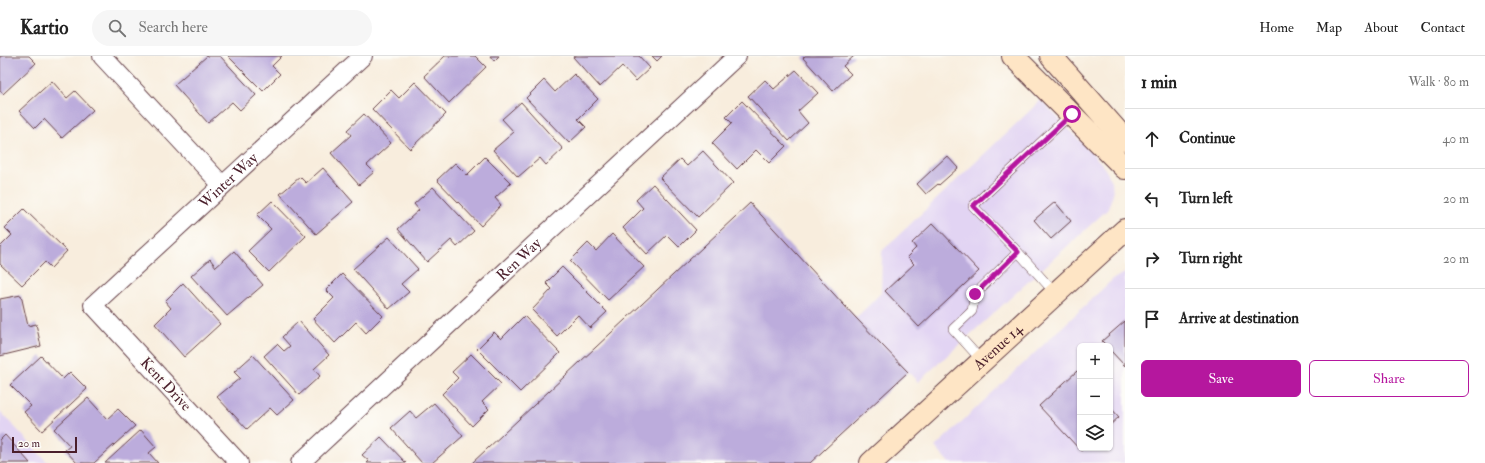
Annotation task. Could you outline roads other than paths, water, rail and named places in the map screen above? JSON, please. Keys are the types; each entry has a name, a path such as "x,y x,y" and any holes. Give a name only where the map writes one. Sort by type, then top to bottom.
{"main road":[{"path":"1013,56 1125,168"},
{"path":"1051,56 1125,140"},
{"name":"Avenue 14","path":"871,463 1125,230"}],"street":[{"path":"102,56 222,185"},
{"name":"Winter Way","path":"93,305 363,56"},
{"name":"Ren Way","path":"300,463 737,56"},
{"name":"Kent Drive","path":"93,305 239,463"}],"lane":[{"path":"1055,293 973,206 1072,114"},
{"path":"982,361 953,329 972,311 975,294 1018,252"}]}
